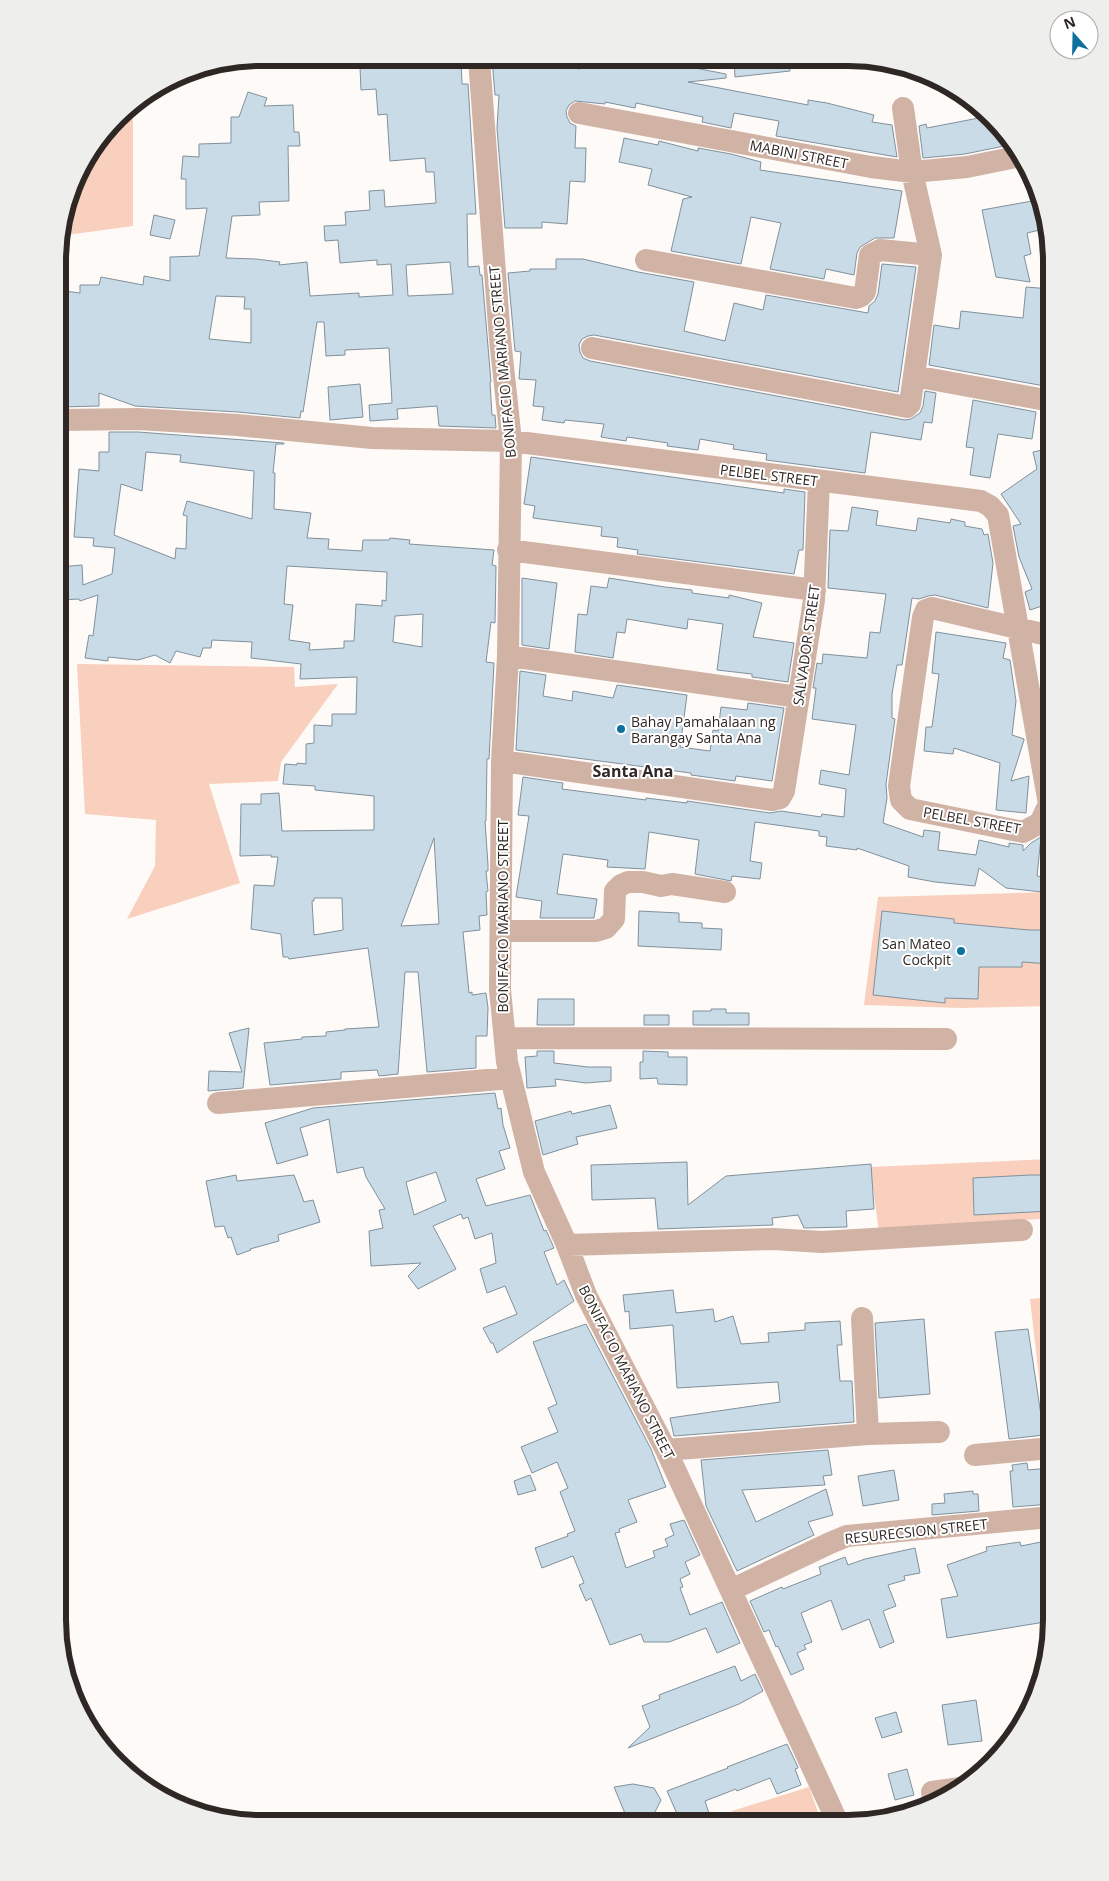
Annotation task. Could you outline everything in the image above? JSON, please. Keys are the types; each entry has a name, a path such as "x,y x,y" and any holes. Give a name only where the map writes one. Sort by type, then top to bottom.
{"street":[{"name":"BONIFACIO MARIANO STREET","path":"480,66 500,339 511,441 508,656 502,761 500,990 507,1062 534,1172 567,1244 586,1295 666,1450 834,1815"},
{"path":"592,348 904,408 907,407 910,404 932,255 912,172 903,108"},
{"name":"MABINI STREET","path":"579,113 871,167 912,172 967,167 1013,158"},
{"path":"646,260 856,298 865,292 870,255 874,252 880,250 932,255"},
{"path":"914,376 1043,399"},
{"name":"PELBEL STREET","path":"66,420 138,419 237,425 372,438 511,441 981,501 990,506 998,515 1016,627 1043,772"},
{"name":"SALVADOR STREET","path":"502,761 772,800 780,798 784,791 815,590 819,481"},
{"path":"508,550 815,590"},
{"name":"PELBEL STREET","path":"1043,634 932,608 926,610 923,617 899,786 901,800 910,809 1023,832 1040,823 1043,817"},
{"path":"508,656 798,696"},
{"path":"501,931 596,931 606,928 614,919 615,891 621,885 628,882 644,882 661,886 672,884 725,892"},
{"path":"505,1038 946,1039"},
{"path":"218,1103 511,1078"},
{"path":"567,1244 773,1239 822,1242 1022,1230"},
{"path":"862,1318 868,1434"},
{"path":"666,1450 868,1434 939,1432"},
{"path":"975,1455 1043,1449"},
{"name":"RESURECSION STREET","path":"731,1590 847,1536 1043,1518"},
{"path":"932,1792 942,1791"}],"shaded area":[{"path":"133,115 133,226 68,235 73,211 86,175 99,153 123,123"},
{"path":"77,664 294,667 295,687 338,684 281,762 278,781 209,784 240,883 127,919 155,866 156,820 85,814"},
{"name":"San Mateo Cockpit","path":"1043,892 1043,1006 962,1008 864,1005 878,897"},
{"path":"1043,1159 1043,1219 879,1232 870,1167"},
{"path":"1043,1298 1043,1412 1030,1299"},
{"path":"809,1787 819,1815 733,1815 732,1811"}],"building":[{"path":"461,66 462,84 468,84 476,214 467,214 468,267 479,266 480,275 482,275 492,415 495,415 496,428 439,426 437,406 397,409 398,419 370,421 369,405 392,403 389,348 345,350 345,355 326,356 324,322 317,322 303,412 301,411 300,418 135,406 99,393 99,406 66,407 66,291 80,293 80,285 99,285 101,277 143,285 144,276 170,281 170,257 199,256 207,208 186,209 186,179 181,179 183,156 199,157 199,144 231,143 231,117 239,117 248,92 267,98 264,106 293,105 294,132 299,132 300,146 288,146 289,201 259,202 260,215 232,216 226,258 280,262 279,265 307,262 310,296 359,293 359,297 393,295 391,264 377,265 377,260 340,263 338,240 325,241 324,226 346,225 345,212 370,210 369,191 384,190 385,207 436,203 434,172 426,172 425,158 390,161 387,114 378,115 376,89 361,90 360,67","holes":["450,262 453,294 408,296 406,265","216,296 245,297 244,309 251,309 251,343 209,339"]},
{"path":"493,66 560,66 580,69 581,66 685,66 726,74 726,78 688,82 808,105 808,100 827,103 874,115 872,122 892,125 897,157 776,136 779,121 734,113 731,128 702,122 703,117 636,103 635,108 605,102 605,104 575,101 569,105 566,111 570,123 576,126 575,148 586,148 585,182 570,181 567,224 542,222 542,228 505,228 497,128 499,95 495,95"},
{"path":"734,66 790,66 790,71 735,77"},
{"path":"980,118 1004,146 965,154 923,158 919,126 926,124 927,128"},
{"path":"624,138 658,145 659,141 698,151 698,148 731,154 761,162 760,170 902,191 894,238 875,238 860,247 857,253 854,275 826,269 824,279 770,269 781,223 751,217 741,264 671,251 683,199 692,197 648,185 652,169 619,162"},
{"path":"1033,201 1040,230 1027,233 1031,254 1024,256 1030,282 996,277 982,210"},
{"path":"154,215 175,220 170,239 150,235"},
{"path":"556,259 583,259 638,272 694,282 684,331 725,341 734,303 763,310 766,295 868,313 869,306 875,301 878,294 882,264 916,267 898,392 594,335 582,339 579,345 583,358 590,361 905,420 911,419 920,413 925,391 936,393 932,423 924,422 921,440 871,432 865,473 766,460 767,454 733,449 734,445 700,439 698,450 667,446 668,443 627,437 626,441 601,437 604,424 565,420 564,423 542,420 544,407 533,406 536,380 519,379 521,352 515,351 508,273 530,271 530,269 556,269"},
{"path":"1026,287 1043,288 1043,385 929,365 934,325 959,329 961,311 1023,318"},
{"path":"360,384 363,417 330,420 328,387"},
{"path":"973,400 1036,412 1032,439 998,434 990,478 970,475 974,448 966,447"},
{"path":"109,432 138,432 284,443 276,444 273,473 275,473 274,509 311,513 307,538 329,539 328,549 362,551 363,540 389,540 390,538 410,540 409,544 494,550 492,565 496,566 495,623 491,622 486,662 494,663 489,759 487,759 485,821 488,865 488,871 486,871 488,891 486,892 487,915 479,916 480,930 463,932 469,993 472,992 472,995 486,993 488,1008 487,1036 476,1036 476,1068 427,1072 418,972 405,972 398,1074 379,1076 377,1070 341,1072 341,1079 270,1085 264,1043 302,1039 302,1037 326,1036 326,1032 345,1029 379,1027 368,948 289,959 288,957 283,957 281,934 251,929 254,885 274,886 278,857 271,857 271,855 240,856 241,804 261,804 261,794 279,793 282,831 374,830 374,796 315,790 315,786 283,784 285,764 306,764 306,744 314,743 314,725 332,726 332,714 356,714 357,677 300,679 301,664 251,658 252,642 212,640 211,648 203,648 200,657 176,651 170,663 155,655 138,660 108,657 108,661 85,658 89,635 93,636 98,595 80,601 79,599 66,600 66,566 82,565 83,585 112,574 115,548 93,546 94,538 74,537 79,469 99,471 99,452 109,452","holes":["146,452 181,455 180,462 254,471 252,519 187,501 183,515 187,516 186,549 176,548 175,559 114,535 121,484 142,491","287,566 387,572 386,601 382,600 382,606 356,604 354,641 344,641 344,648 309,650 310,643 289,640 293,605 284,604","423,614 422,647 393,642 395,616","434,838 439,924 401,926","314,898 342,898 343,930 314,935 312,901 314,901"]},
{"path":"1043,450 1043,606 1030,610 1025,592 1032,589 1019,557 1013,526 1021,524 1001,494 1037,469 1033,452"},
{"path":"531,457 784,493 784,489 805,492 803,550 799,550 794,574 637,554 638,550 617,547 618,538 601,536 602,527 533,518 535,506 524,504"},
{"path":"852,507 878,511 876,525 916,531 918,518 950,523 951,519 965,522 965,526 982,529 984,535 988,534 993,563 988,608 935,595 919,599 912,598 902,665 897,665 892,694 892,718 895,719 883,823 923,837 924,830 940,832 938,850 976,855 979,840 1009,847 1009,843 1023,845 1023,851 1041,837 1037,876 1043,877 1043,892 1006,888 979,868 975,886 908,877 909,866 857,848 857,850 826,846 827,837 819,836 819,831 755,822 750,861 762,863 760,879 732,876 731,881 695,874 699,840 649,832 645,869 607,867 608,860 563,854 557,894 597,899 594,918 540,918 542,901 516,897 529,816 518,815 523,777 563,783 562,789 646,800 646,798 687,803 687,801 770,813 781,811 821,817 822,814 844,817 846,789 819,784 821,770 849,775 856,725 812,719 816,688 813,688 817,663 822,664 823,654 867,658 870,632 880,633 886,594 828,588 830,530 848,531"},
{"path":"522,578 557,583 549,649 522,645"},
{"path":"609,578 692,590 692,593 729,598 729,595 762,603 753,637 794,643 788,682 752,677 752,674 717,670 723,624 688,619 687,629 627,619 625,633 617,632 613,658 575,652 578,614 587,615 591,586 607,588"},
{"path":"936,632 1006,643 1003,658 1010,660 1016,701 1012,735 1024,739 1011,781 1029,776 1026,813 996,810 1000,763 954,748 953,754 924,751 926,727 932,727 939,674 932,673"},
{"path":"520,671 546,675 543,696 572,701 573,691 613,698 617,685 687,695 680,747 710,751 713,730 718,731 721,707 747,710 748,703 784,708 772,781 736,776 735,781 691,775 691,773 516,750"},
{"path":"639,911 679,913 679,922 702,923 702,928 722,929 721,950 638,946"},
{"path":"882,911 954,919 954,923 1043,930 1043,963 1022,962 1022,967 979,967 978,999 945,998 945,1003 873,995"},
{"path":"538,999 574,999 574,1025 537,1025"},
{"path":"711,1009 726,1009 726,1013 749,1013 749,1025 693,1025 693,1011 711,1011"},
{"path":"644,1015 669,1015 669,1025 644,1025"},
{"path":"249,1028 243,1088 208,1091 209,1071 242,1072 229,1033"},
{"path":"537,1051 554,1051 554,1063 588,1067 611,1067 611,1081 586,1083 555,1079 556,1086 527,1088 525,1057 537,1056"},
{"path":"643,1051 668,1052 668,1057 687,1057 687,1085 658,1084 657,1078 640,1079 640,1062 643,1062"},
{"path":"495,1093 498,1109 501,1108 503,1125 510,1148 499,1151 505,1169 476,1179 486,1206 530,1195 544,1231 546,1230 554,1248 544,1252 557,1285 564,1280 574,1301 497,1353 483,1328 517,1314 505,1286 487,1293 480,1269 496,1263 492,1233 475,1239 468,1217 463,1219 461,1214 433,1226 456,1269 418,1289 408,1276 421,1263 371,1266 369,1231 383,1228 379,1210 385,1209 366,1177 363,1167 337,1173 329,1119 300,1128 308,1155 277,1164 265,1123 313,1108","holes":["436,1172 446,1201 414,1215 406,1182"]},
{"path":"610,1105 617,1128 576,1137 578,1144 543,1155 535,1121 571,1111 572,1114"},
{"path":"687,1162 688,1205 726,1176 871,1164 874,1209 846,1211 847,1227 804,1228 798,1215 772,1218 773,1225 658,1229 655,1198 592,1200 591,1165"},
{"path":"236,1175 237,1181 294,1175 304,1202 313,1200 320,1222 278,1235 279,1241 250,1249 237,1255 231,1237 228,1238 224,1226 215,1227 206,1181"},
{"path":"1043,1175 1043,1211 974,1215 973,1178"},
{"path":"673,1290 676,1313 713,1309 715,1322 733,1316 741,1344 769,1342 768,1333 805,1330 805,1323 840,1321 842,1345 837,1345 840,1381 852,1381 854,1422 674,1436 670,1418 780,1402 778,1382 677,1388 673,1325 630,1329 629,1311 625,1312 623,1295"},
{"path":"924,1319 930,1394 879,1398 875,1323"},
{"path":"586,1324 651,1449 666,1487 628,1500 637,1522 619,1529 620,1532 615,1533 626,1568 655,1557 653,1551 668,1546 665,1539 674,1535 670,1524 684,1520 700,1555 685,1562 690,1574 680,1579 683,1587 680,1588 690,1615 722,1602 740,1643 717,1653 706,1628 669,1642 644,1642 641,1634 610,1645 591,1598 586,1601 579,1585 584,1583 573,1556 542,1568 535,1548 568,1536 567,1534 575,1531 560,1492 568,1488 557,1462 532,1473 521,1447 558,1432 548,1408 557,1404 533,1342"},
{"path":"1028,1329 1043,1435 1009,1439 995,1332"},
{"path":"828,1450 832,1475 823,1476 825,1485 742,1490 756,1522 826,1489 833,1515 808,1522 814,1535 737,1571 706,1506 701,1460"},
{"path":"1027,1463 1028,1470 1043,1469 1043,1505 1013,1507 1010,1471 1013,1471 1012,1465"},
{"path":"894,1470 899,1500 863,1506 858,1476"},
{"path":"530,1475 536,1490 518,1495 514,1481"},
{"path":"973,1491 973,1494 978,1494 979,1511 932,1515 932,1504 945,1503 944,1494"},
{"path":"1020,1542 1021,1546 1043,1542 1043,1622 947,1638 941,1599 958,1596 947,1565 987,1551 986,1547"},
{"path":"915,1548 920,1573 904,1576 905,1580 888,1585 896,1606 883,1611 894,1642 880,1648 869,1619 842,1630 831,1600 801,1613 812,1642 804,1645 806,1649 797,1653 804,1669 791,1675 769,1630 764,1632 750,1601 782,1587 783,1589 821,1574 819,1567 845,1557 848,1565 865,1559"},
{"path":"735,1666 741,1681 755,1674 763,1691 739,1704 628,1748 650,1727 642,1706 660,1699 659,1695"},
{"path":"976,1700 982,1741 948,1745 942,1705"},
{"path":"896,1712 902,1732 882,1738 875,1718"},
{"path":"787,1744 798,1767 795,1769 801,1785 777,1794 770,1778 705,1801 709,1815 678,1815 667,1791"},
{"path":"907,1769 914,1795 895,1800 888,1774"},
{"path":"633,1784 654,1788 661,1800 654,1814 626,1815 614,1787"}],"place":[{"name":"Bahay Pamahalaan ng Barangay Santa Ana","path":"621,729"},
{"name":"San Mateo Cockpit","path":"961,951"}],"district":[{"name":"Santa Ana","path":"633,771"}]}
